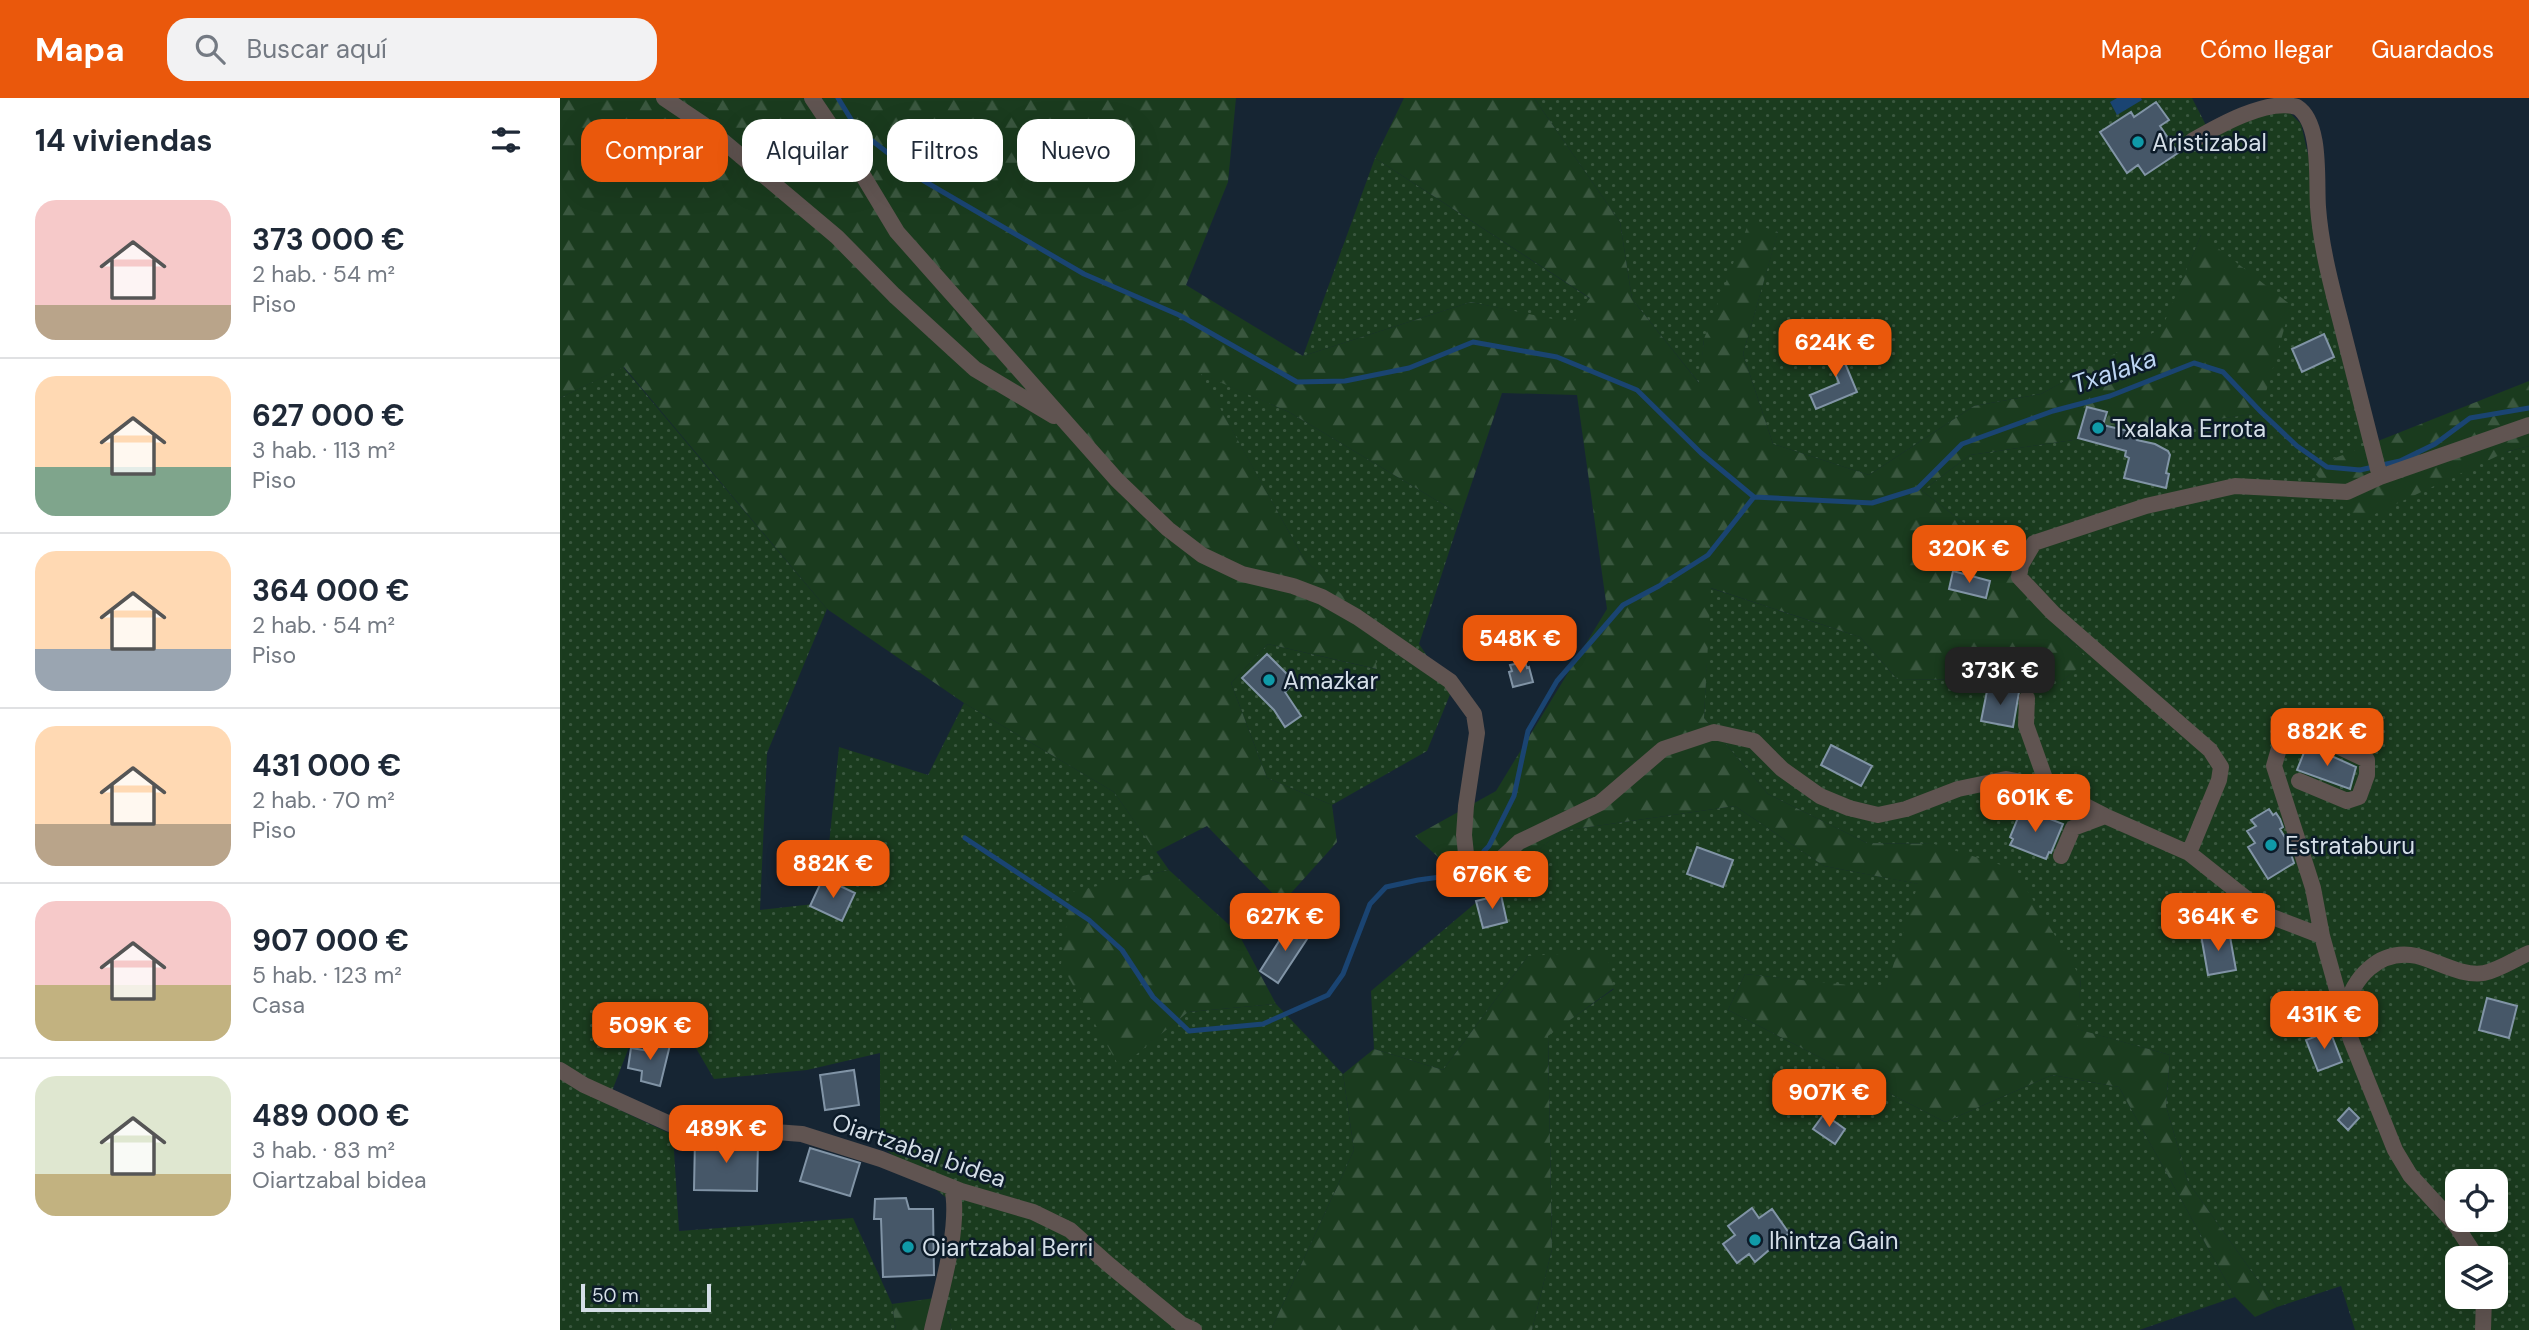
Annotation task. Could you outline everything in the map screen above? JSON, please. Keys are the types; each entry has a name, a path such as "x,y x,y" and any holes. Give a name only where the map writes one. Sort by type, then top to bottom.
{"street":[{"path":"664,98 704,125 837,237 894,295 975,369 1068,424"},
{"path":"812,98 897,232 1146,509 1202,555 1242,574 1293,586 1322,597 1357,617 1450,681 1474,714 1477,733 1466,806 1464,835 1467,863 1492,867 1520,842 1600,803 1663,749 1714,732 1754,741 1782,769 1820,796 1849,808 1878,815 1906,809 1958,789 2006,779 2048,787 2105,816 2189,853 2267,915 2322,936"},
{"path":"2192,141 2254,106 2276,99 2297,106 2310,120 2324,254 2377,468"},
{"path":"2189,853 2221,767 2210,750 2053,612 2019,576 2021,565 2034,543 2146,506 2235,486 2347,492 2377,468 2529,425"},
{"path":"2026,698 2026,724 2048,787"},
{"path":"2299,781 2347,801 2359,797 2367,775 2367,760 2316,736 2300,734 2280,745 2274,766 2313,888 2322,936 2351,1040 2395,1150 2410,1175 2455,1224 2469,1246"},
{"path":"2061,856 2073,828 2105,816"},
{"path":"2344,1014 2348,995 2359,977 2371,965 2390,957 2414,956 2460,970 2483,973 2529,953"},
{"name":"Oiartzabal bidea","path":"560,1070 584,1086 670,1124 802,1134 881,1159 952,1187 1033,1212 1070,1230 1181,1324 1194,1330"},
{"path":"932,1330 945,1275 952,1227 952,1187"},
{"path":"2483,1330 2484,1309"}],"green space":[{"path":"560,98 1236,98 1228,182 1186,285 1303,356 1471,302 1572,323 1590,298 1375,158 1404,98 1534,98 1620,222 1632,299 1699,383 1704,339 1749,222 1778,232 1743,354 1773,444 1869,475 1974,406 2041,394 2162,328 2201,235 2291,305 2260,413 1970,455 1922,491 1989,542 2039,605 2088,660 2062,681 1897,679 1860,637 1711,588 1704,718 1768,794 1867,843 1934,844 2014,869 2081,978 2077,1029 2170,1055 2166,1106 2188,1182 2277,1307 2255,1317 2235,1297 2119,1087 2052,1075 1945,1122 1728,1010 1745,974 1886,989 1918,884 1824,866 1735,806 1561,831 1483,898 1415,836 1496,791 1607,609 1577,395 1502,393 1461,515 1289,412 1201,374 1304,559 1369,620 1377,669 1268,644 1231,683 1267,778 1332,805 1337,842 1282,903 1207,826 1156,852 1114,792 964,703 827,609 624,367 560,398"},
{"path":"1534,98 2192,98 2212,137 2270,106 2287,110 2301,124 2375,443 2310,469 2506,452 2529,446 2529,1330 2355,1330 2341,1286 2277,1307 2188,1182 2166,1106 2170,1055 2076,1029 2081,978 1934,844 1867,843 1768,794 1704,718 1710,588 1860,637 1897,679 2062,681 2087,660 1989,542 1922,491 1970,455 2259,413 2201,235 2163,328 2041,394 1974,406 1869,475 1773,444 1743,354 1778,231 1704,339 1700,384 1632,299 1620,222"},
{"path":"1375,158 1591,299 1572,324 1471,302 1303,356"},
{"path":"623,367 827,609 767,753 760,910 823,903 839,747 928,775 964,703 1114,792 1169,870 1071,893 1120,1067 1188,1012 1276,1004 1343,1074 1354,1150 1271,1330 952,1330 942,1297 958,1207 880,1145 880,1053 807,1070 714,1079 693,1043 636,1029 607,1104 673,1135 679,1231 853,1218 892,1304 896,1330 560,1330 560,398"},
{"path":"1200,373 1289,412 1461,515 1419,644 1451,692 1427,751 1332,805 1267,778 1231,683 1268,644 1376,669 1369,621 1304,559"},
{"path":"2529,381 2529,446 2506,452 2358,522 2310,468"},
{"path":"1735,806 1824,866 1919,884 1886,990 1745,974 1728,1010 1945,1122 2052,1075 2119,1087 2235,1297 2139,1330 1532,1330 1552,1249 1548,1035 1614,989 1528,956 1443,1070 1374,1049 1371,991 1561,831"},
{"path":"1169,870 1238,933 1276,1004 1188,1012 1120,1068 1061,964 1071,892"},
{"path":"1606,951 1614,988 1548,1036 1552,1249 1532,1330 1271,1330 1354,1150 1343,1074 1374,1049 1443,1070 1528,956"},
{"path":"942,1297 952,1330 896,1330 892,1304"}],"water":[{"path":"2117,98 2142,100 2117,115 2110,102"}],"building":[{"name":"Aristizabal","path":"2156,102 2169,120 2160,126 2178,153 2145,175 2138,165 2127,173 2100,132 2131,112 2134,117"},
{"path":"2324,334 2334,357 2302,372 2292,349"},
{"path":"1835,339 1857,392 1816,409 1810,395 1839,383 1823,344"},
{"path":"2087,407 2107,412 2103,425 2128,431 2137,440 2155,444 2168,451 2170,455 2166,473 2169,474 2166,488 2124,478 2129,458 2125,456 2126,451 2078,438"},
{"path":"1953,571 1990,581 1986,598 1949,589"},
{"name":"Amazkar","path":"1267,654 1295,682 1285,692 1301,716 1285,727 1274,710 1242,678"},
{"path":"1525,662 1533,682 1513,687 1510,665"},
{"path":"1988,686 2019,692 2013,727 1981,721"},
{"path":"1831,745 1872,766 1861,786 1821,765"},
{"path":"2307,745 2356,767 2350,789 2297,770"},
{"path":"2022,808 2063,824 2046,859 2010,845 2013,839 2010,837"},
{"name":"Estrataburu","path":"2269,809 2280,819 2283,827 2280,829 2294,863 2268,879 2248,847 2255,843 2247,831 2256,826 2251,820"},
{"path":"1697,847 1733,860 1723,887 1687,874"},
{"path":"823,878 855,893 842,921 810,906"},
{"path":"1501,895 1507,922 1483,928 1476,901"},
{"path":"1299,925 1311,933 1278,983 1260,971 1288,927 1295,932"},
{"path":"2229,931 2236,970 2208,975 2201,935"},
{"path":"2487,998 2517,1006 2509,1038 2479,1030"},
{"path":"2328,999 2334,1018 2322,1023 2314,1005"},
{"path":"2330,1031 2342,1062 2318,1071 2306,1040"},
{"path":"646,1040 670,1045 660,1086 641,1081 642,1071 628,1068 631,1048 644,1050"},
{"path":"854,1070 859,1105 825,1110 820,1075"},
{"path":"2349,1108 2359,1118 2348,1130 2338,1120"},
{"path":"1824,1114 1845,1129 1835,1144 1813,1129"},
{"path":"695,1137 758,1141 757,1191 694,1190"},
{"path":"810,1148 860,1163 850,1196 800,1181"},
{"name":"Oiartzabal Berri","path":"906,1198 909,1209 933,1209 934,1275 883,1277 881,1219 874,1219 875,1199"},
{"name":"Ihintza Gain","path":"1752,1208 1759,1218 1772,1209 1789,1233 1755,1262 1749,1254 1737,1263 1723,1244 1735,1235 1728,1226"}],"waterway":[{"name":"Txalaka","path":"838,98 857,129 924,181 1084,274 1179,315 1297,382 1345,381 1409,368 1473,342 1557,357 1637,390 1701,453 1754,497 1872,503 1917,489 1962,444 2053,411 2110,396 2194,363 2223,372 2297,446 2327,467 2360,470 2400,461 2435,444 2470,418 2529,408"},
{"path":"1484,851 1514,796 1528,731 1557,681 1623,605 1708,555 1754,497"},
{"path":"965,838 1089,920 1122,950 1153,997 1189,1031 1263,1024 1328,995 1343,974 1370,904 1386,887 1455,875"}],"place":[{"name":"Aristizabal","path":"2138,142"},
{"name":"Txalaka Errota","path":"2098,428"},
{"name":"Amazkar","path":"1269,680"},
{"name":"Estrataburu","path":"2271,845"},
{"name":"Ihintza Gain","path":"1755,1240"},
{"name":"Oiartzabal Berri","path":"908,1247"}]}
